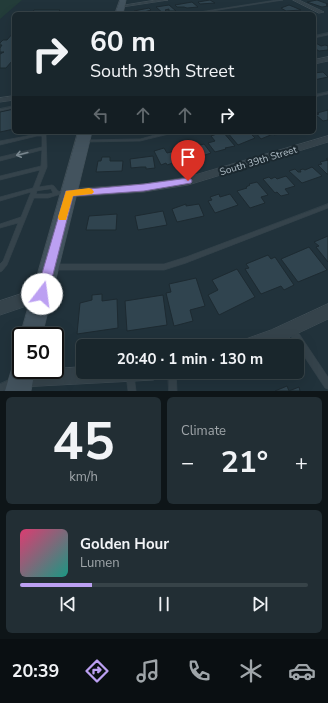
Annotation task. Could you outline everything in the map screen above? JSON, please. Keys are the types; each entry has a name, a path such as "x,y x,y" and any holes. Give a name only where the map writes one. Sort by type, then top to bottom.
{"main road":[{"path":"33,327 50,267 62,193 84,136"}],"street":[{"path":"122,3 166,0"},
{"path":"295,0 321,12"},
{"path":"316,13 328,11"},
{"path":"316,62 328,59"},
{"path":"0,100 12,98"},
{"name":"South 39th Street","path":"62,193 144,188 188,181 328,139"},
{"path":"0,308 42,294"},
{"path":"266,339 291,329 328,310"},
{"path":"15,382 76,377"}],"lane":[{"path":"201,12 282,0"},
{"path":"316,37 328,34"},
{"path":"316,96 328,93"},
{"path":"0,110 12,107"},
{"path":"0,143 45,134 44,167 5,263 0,269"},
{"path":"84,136 140,140 164,134"},
{"path":"0,159 44,148"},
{"path":"0,178 44,167"},
{"path":"0,199 36,189 52,187 62,193"},
{"path":"33,196 48,196 62,193"},
{"path":"50,267 164,267 328,206"},
{"path":"0,226 23,219"},
{"path":"291,329 328,385"},
{"path":"131,379 132,391"},
{"path":"172,379 173,391"}],"green space":[{"path":"0,0 22,0 0,19"}],"building":[{"path":"210,0 215,3 200,4 198,2"},
{"path":"317,0 328,4 326,5 328,6 322,7 307,2"},
{"path":"192,2 198,7 187,8 177,7 175,5"},
{"path":"169,5 176,11 169,11 169,9 165,10 167,12 162,12 156,7"},
{"path":"289,5 301,10 286,11 281,8"},
{"path":"149,8 151,10 144,12 133,12"},
{"path":"34,10 60,10 58,12 32,12"},
{"path":"12,34 12,61 6,68 0,68 0,54 4,52 0,52 2,45 0,45 0,43 3,40 7,40"},
{"path":"316,43 321,46 328,46 328,50 319,51 316,49"},
{"path":"323,72 328,77 316,80 316,73"},
{"path":"12,109 12,129 0,132 0,112"},
{"path":"328,110 328,120 323,121 316,115 319,114 317,113"},
{"path":"225,134 235,146 215,152 208,143 215,141 211,136"},
{"path":"229,134 251,134 255,138 238,145"},
{"path":"257,134 273,134 261,139"},
{"path":"189,140 193,147 204,144 211,153 190,159 179,142"},
{"path":"164,148 167,153 179,150 184,159 167,165 166,163 161,165 154,151"},
{"path":"153,156 155,168 131,168 130,159"},
{"path":"102,157 110,157 110,161 123,161 122,171 96,172 98,161 101,161"},
{"path":"328,160 327,174 318,165 322,164 320,162"},
{"path":"312,167 322,176 302,183 289,171 295,169 298,172 301,172 300,170 305,170"},
{"path":"286,176 295,186 285,189 289,194 281,196 277,192 275,193 263,179 269,177 271,179 275,177 277,179"},
{"path":"257,182 268,195 261,197 265,203 250,208 237,191 247,188 246,187 250,185 249,184"},
{"path":"219,194 220,197 230,194 238,205 215,213 208,201 212,200 210,197"},
{"path":"186,204 186,206 199,204 204,216 177,222 172,209"},
{"path":"163,211 167,225 138,230 135,216"},
{"path":"117,214 116,230 86,230 89,216"},
{"path":"328,236 328,262 316,247 319,246 314,242"},
{"path":"309,247 327,270 298,282 281,259"},
{"path":"268,255 271,259 275,257 294,285 284,290 281,286 261,294 245,269 249,268 246,264"},
{"path":"237,269 255,297 219,315 208,295 218,290 212,280"},
{"path":"196,278 205,306 190,310 193,321 174,326 166,293 171,292 169,284"},
{"path":"102,294 102,301 117,299 118,328 77,334 80,303 92,300 92,295"},
{"path":"163,295 167,325 127,331 125,301"},
{"path":"287,386 289,391 275,391"},
{"path":"299,387 300,391 289,391"}],"slow traffic":[{"path":"63,217 69,193 89,192"}],"route":[{"path":"42,294 69,193 144,188 188,181"}]}
